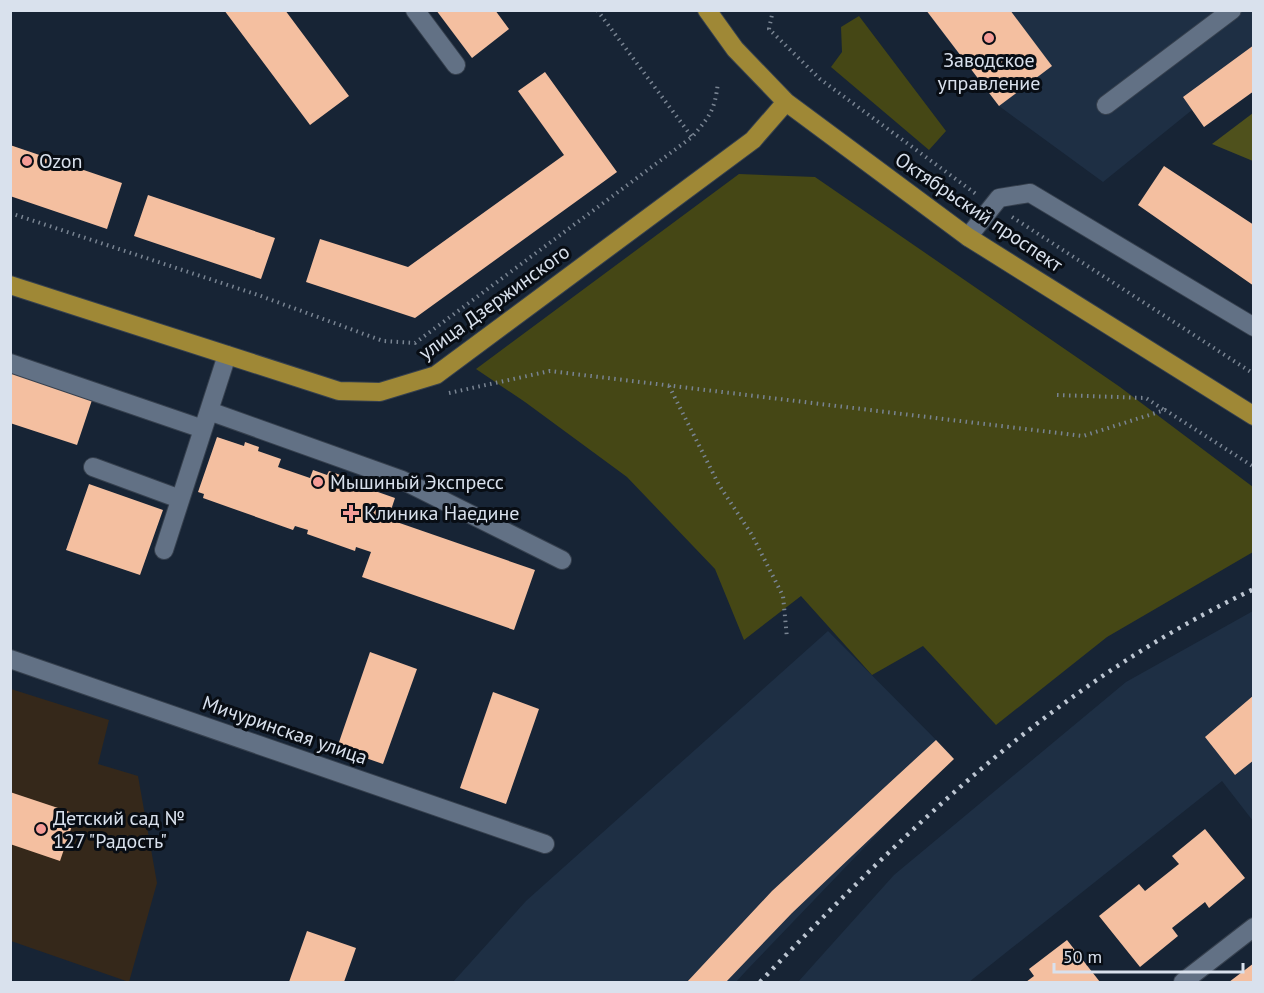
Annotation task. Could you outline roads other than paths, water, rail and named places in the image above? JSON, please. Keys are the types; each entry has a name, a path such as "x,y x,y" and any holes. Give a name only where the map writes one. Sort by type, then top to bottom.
{"main road":[{"name":"Октябрьский проспект","path":"707,10 735,49 786,102 968,237 1254,416"},
{"name":"улица Дзержинского","path":"10,285 339,392 380,392 436,375 753,140 786,102"}],"street":[{"path":"415,10 456,65"},
{"path":"1106,105 1232,10"},
{"path":"968,237 999,198 1030,193 1254,327"},
{"path":"164,550 227,355"},
{"path":"10,363 203,429"},
{"path":"209,411 402,480 562,560"},
{"path":"93,467 180,499"},
{"name":"Мичуринская улица","path":"10,658 545,844"},
{"path":"1183,982 1254,927"}],"railway":[{"path":"760,982 929,814 1050,714 1115,668 1182,626 1254,589"}],"place":[{"name":"Заводское управление","path":"989,38"},
{"name":"Ozon","path":"27,161"},
{"name":"Мышиный Экспресс","path":"318,482"},
{"name":"Клиника Наедине","path":"351,513"},
{"name":"Детский сад № 127 \"Радость\"","path":"41,829"}]}
